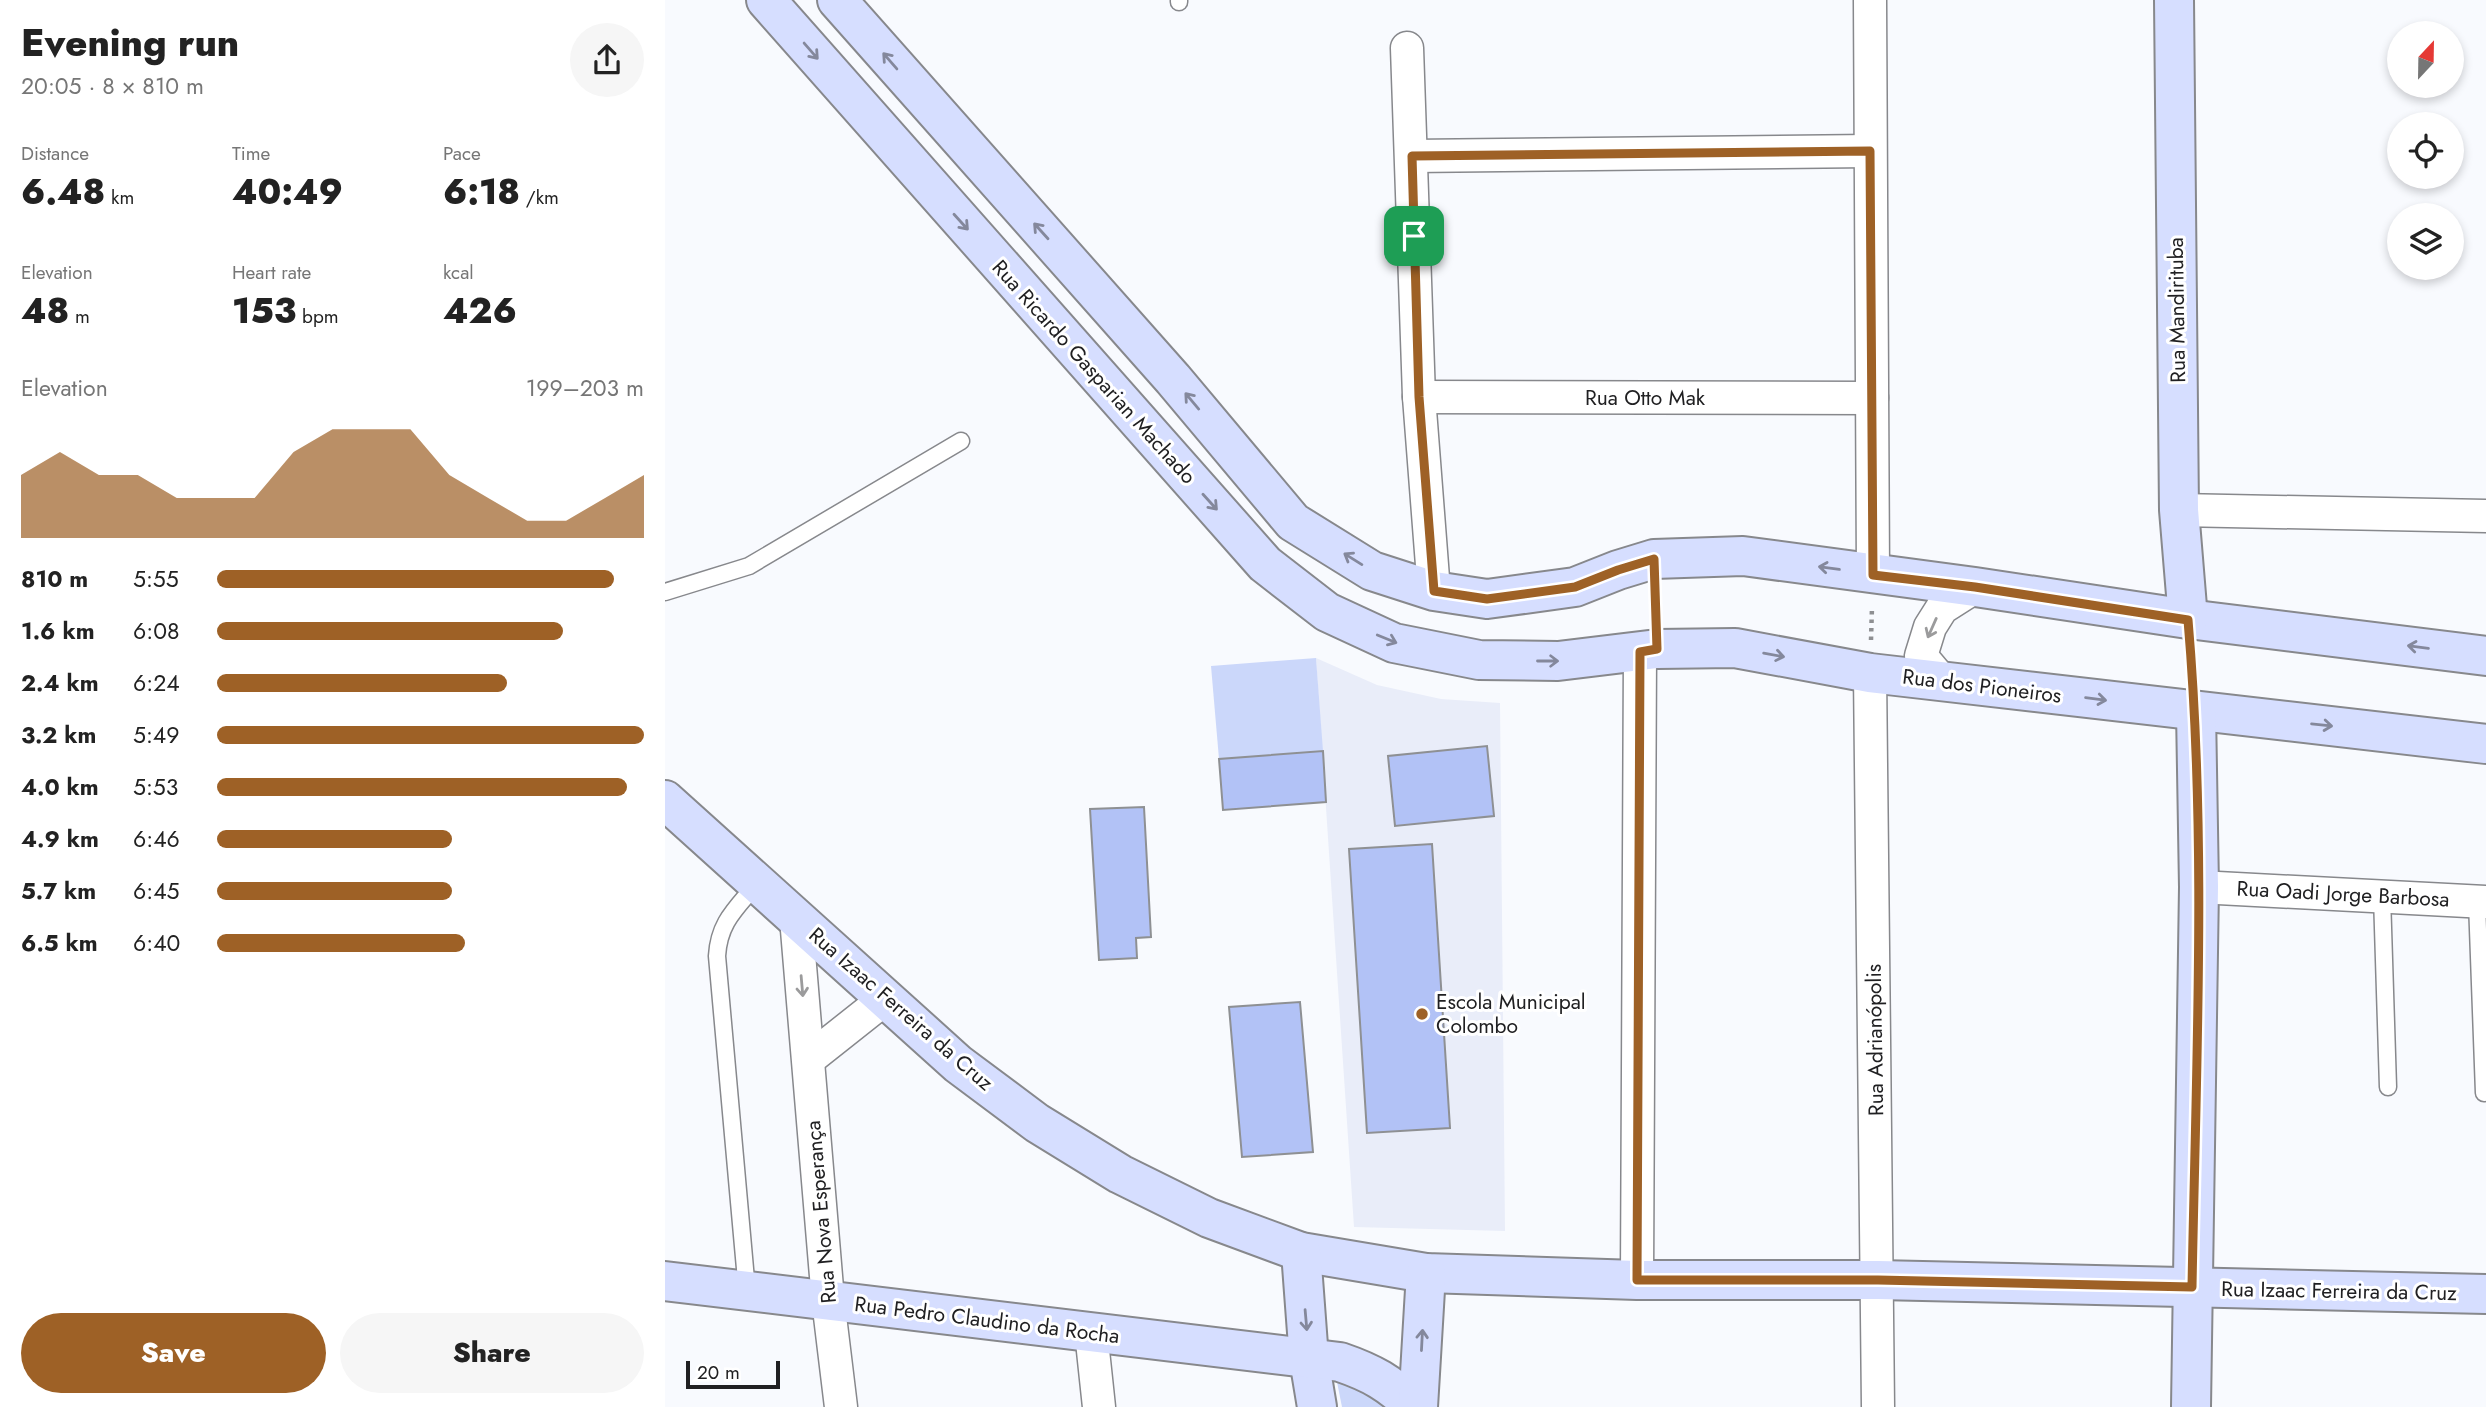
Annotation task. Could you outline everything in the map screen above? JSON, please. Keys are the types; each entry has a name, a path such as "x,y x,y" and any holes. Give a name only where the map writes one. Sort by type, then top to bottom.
{"street":[{"name":"Rua Ricardo Gasparian Machado","path":"766,0 1265,564 1327,612 1394,643 1479,660"},
{"path":"838,0 1173,379 1293,522 1372,571 1434,591 1487,599 1575,587 1654,559 1743,556 1975,587 2188,620 2486,656"},
{"path":"1870,0 1873,575"},
{"name":"Rua Mandirituba","path":"2174,0 2179,510 2188,620"},
{"path":"1406,48 1419,397 1434,591"},
{"path":"1412,156 1870,151"},
{"name":"Rua Otto Mak","path":"1419,397 1872,398"},
{"path":"2179,510 2486,516"},
{"path":"1943,681 1921,656 1930,628 1942,607 1975,587"},
{"name":"Rua dos Pioneiros","path":"1479,660 1558,661 1649,650 1735,648 1870,673 2481,743"},
{"path":"1637,1280 1649,650"},
{"name":"Rua Adrianópolis","path":"1870,673 1878,1407"},
{"path":"2192,1407 2199,887 2196,711"},
{"name":"Rua Izaac Ferreira da Cruz","path":"665,800 958,1064 1037,1123 1120,1174 1209,1217 1301,1252 1426,1273 1637,1280 1878,1280 2486,1294"},
{"name":"Rua Oadi Jorge Barbosa","path":"2199,887 2482,902"},
{"name":"Rua Nova Esperança","path":"796,918 828,1300 841,1407"},
{"path":"809,1059 886,998"},
{"path":"1301,1252 1309,1359 1316,1406"},
{"path":"1416,1407 1426,1273"},
{"name":"Rua Pedro Claudino da Rocha","path":"665,1281 1341,1362 1370,1372 1396,1389 1416,1407"},
{"path":"1091,1332 1099,1407"}],"lane":[{"path":"665,592 749,566 961,441"},
{"path":"747,1291 717,956 718,938 725,923 758,882"},
{"path":"2382,896 2388,1087"},
{"path":"2482,902 2484,1093"}],"path":[{"path":"1649,650 1654,559"},
{"path":"1870,673 1873,575"},
{"path":"2188,620 2196,711"}],"shaded area":[{"name":"Escola Municipal Colombo","path":"1316,658 1377,685 1441,699 1500,703 1505,1231 1354,1227"},
{"path":"1316,658 1323,751 1219,759 1211,666"},
{"path":"1342,1369 1389,1407 1342,1407 1337,1382"}],"building":[{"path":"1487,746 1494,816 1395,826 1388,756"},
{"path":"1323,751 1326,802 1223,810 1219,759"},
{"path":"1144,807 1151,937 1136,938 1137,958 1099,960 1090,809"},
{"path":"1432,844 1450,1128 1367,1133 1349,849"},
{"path":"1300,1002 1313,1152 1242,1157 1229,1007"}],"place":[{"name":"Escola Municipal Colombo","path":"1422,1014"}],"route":[{"path":"1870,151 1873,575 1975,587 2188,620 2196,711 2199,887 2192,1287 1878,1280 1637,1280 1640,652 1657,649 1654,559 1575,587 1487,599 1434,591 1419,397 1414,236 1412,156 1870,151"}]}
